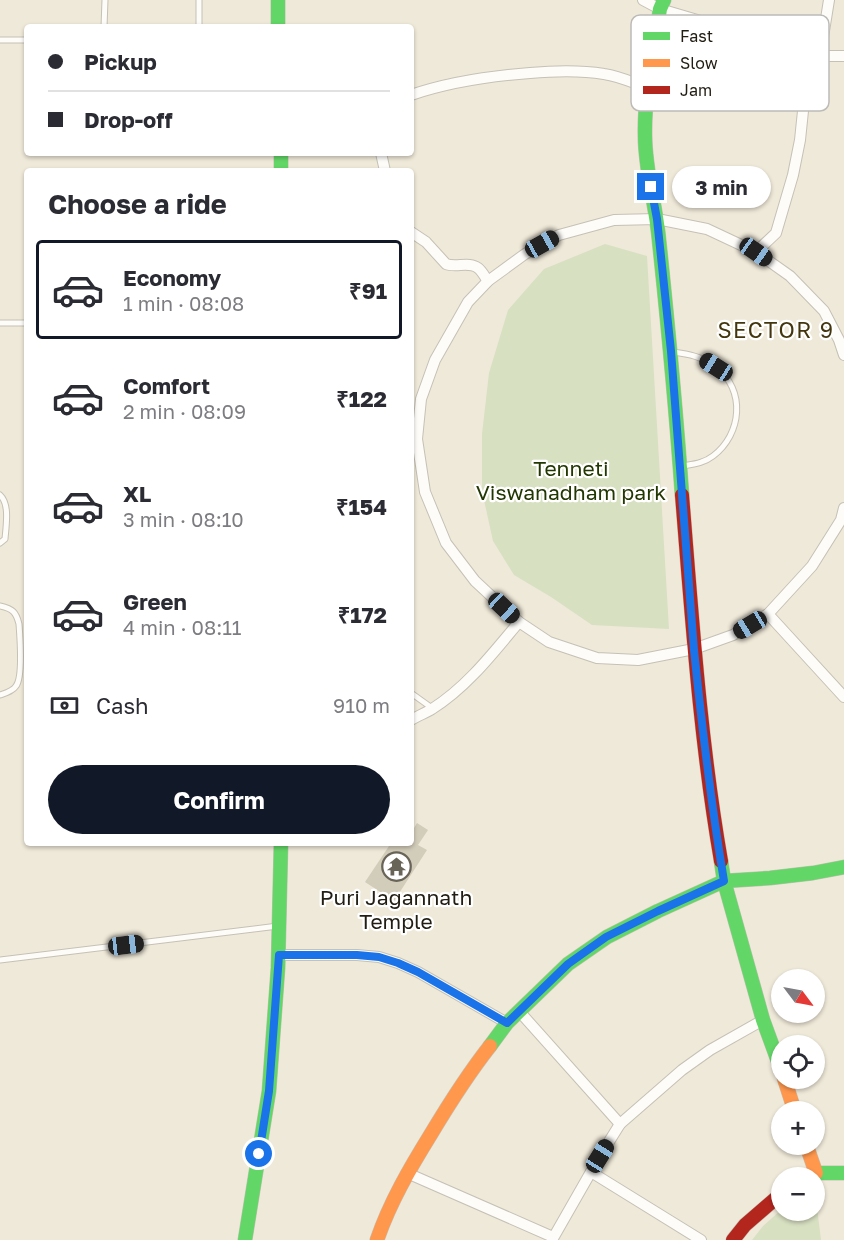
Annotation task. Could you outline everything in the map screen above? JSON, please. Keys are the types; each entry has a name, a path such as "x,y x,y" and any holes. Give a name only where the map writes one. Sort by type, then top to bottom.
{"street":[{"path":"278,0 279,24"},
{"path":"643,0 695,15"},
{"path":"826,15 830,0"},
{"path":"829,55 844,56"},
{"path":"414,94 496,76 554,71 603,74 631,81"},
{"path":"647,111 645,136 648,171 657,219 671,351 694,650 705,757 724,881 771,1040"},
{"path":"756,252 776,233 793,175 805,111"},
{"path":"844,355 824,311 790,276 756,252 707,229 657,219 614,220 559,234 525,254 488,281 468,302 435,360 421,399 414,439 424,492 446,543 475,581 519,622 549,642 597,657 638,660 694,650 733,635 768,614 812,566 841,520 844,508"},
{"path":"414,234 426,242 446,264 474,266 488,281"},
{"path":"768,614 844,697"},
{"path":"414,718 432,709 462,685 489,658 519,622"},
{"path":"245,1240 269,1091 279,955 281,846"},
{"path":"377,1240 384,1219 408,1173 480,1058 507,1023 568,964 606,937 724,881 813,873 844,867"},
{"path":"279,955 379,957 418,972 507,1023"},
{"path":"519,1011 620,1124"},
{"path":"408,1173 553,1239 620,1124 682,1070 710,1050 764,1020"},
{"path":"591,1172 701,1240"},
{"path":"825,1174 844,1173"},
{"path":"733,1240 745,1225 771,1203"}],"lane":[{"path":"104,24 105,0"},
{"path":"200,0 200,24"},
{"path":"0,40 24,40"},
{"path":"0,323 24,323"},
{"path":"671,351 703,358 716,367 725,375 734,390 737,406 736,422 722,448 699,464 681,467"},
{"path":"0,495 5,501 6,519 4,539 0,543"},
{"path":"0,606 13,611 17,616 20,677 17,686 0,695"},
{"path":"414,695 432,709"},
{"path":"0,960 280,926"}],"green space":[{"name":"Tenneti Viswanadham park","path":"605,244 647,256 669,629 592,625 514,575 493,541 482,491 482,434 489,373 508,310 544,269"},
{"path":"771,1219 771,1221 819,1221 821,1240 752,1240"}],"building":[{"name":"Puri Jagannath Temple","path":"417,823 428,830 418,845 427,850 394,901 365,882 389,846 414,846 414,828"}],"traffic: fast":[{"path":"278,0 278,24"},
{"path":"659,15 664,0"},
{"path":"646,111 647,162 658,227 682,495"},
{"path":"281,156 281,168"},
{"path":"245,1240 269,1091 278,968 281,846"},
{"path":"721,861 724,881 771,1042"},
{"path":"490,1046 507,1023 568,964 607,937 658,911 724,881 813,873 844,867"},
{"path":"825,1173 844,1173"}],"traffic: slow":[{"path":"377,1240 394,1199 416,1160 459,1089 490,1046"},
{"path":"788,1089 791,1101"},
{"path":"810,1155 814,1167"}],"traffic: jam":[{"path":"682,495 702,724 721,861"},
{"path":"733,1240 745,1225 771,1203"}],"place":[{"name":"Puri Jagannath Temple","path":"396,866"}],"district":[{"name":"SECTOR 9","path":"776,329"}],"route":[{"path":"259,1154 269,1091 279,955 379,957 418,972 507,1023 568,964 606,937 724,881 705,757 694,650 671,351 657,219 651,187"}]}
